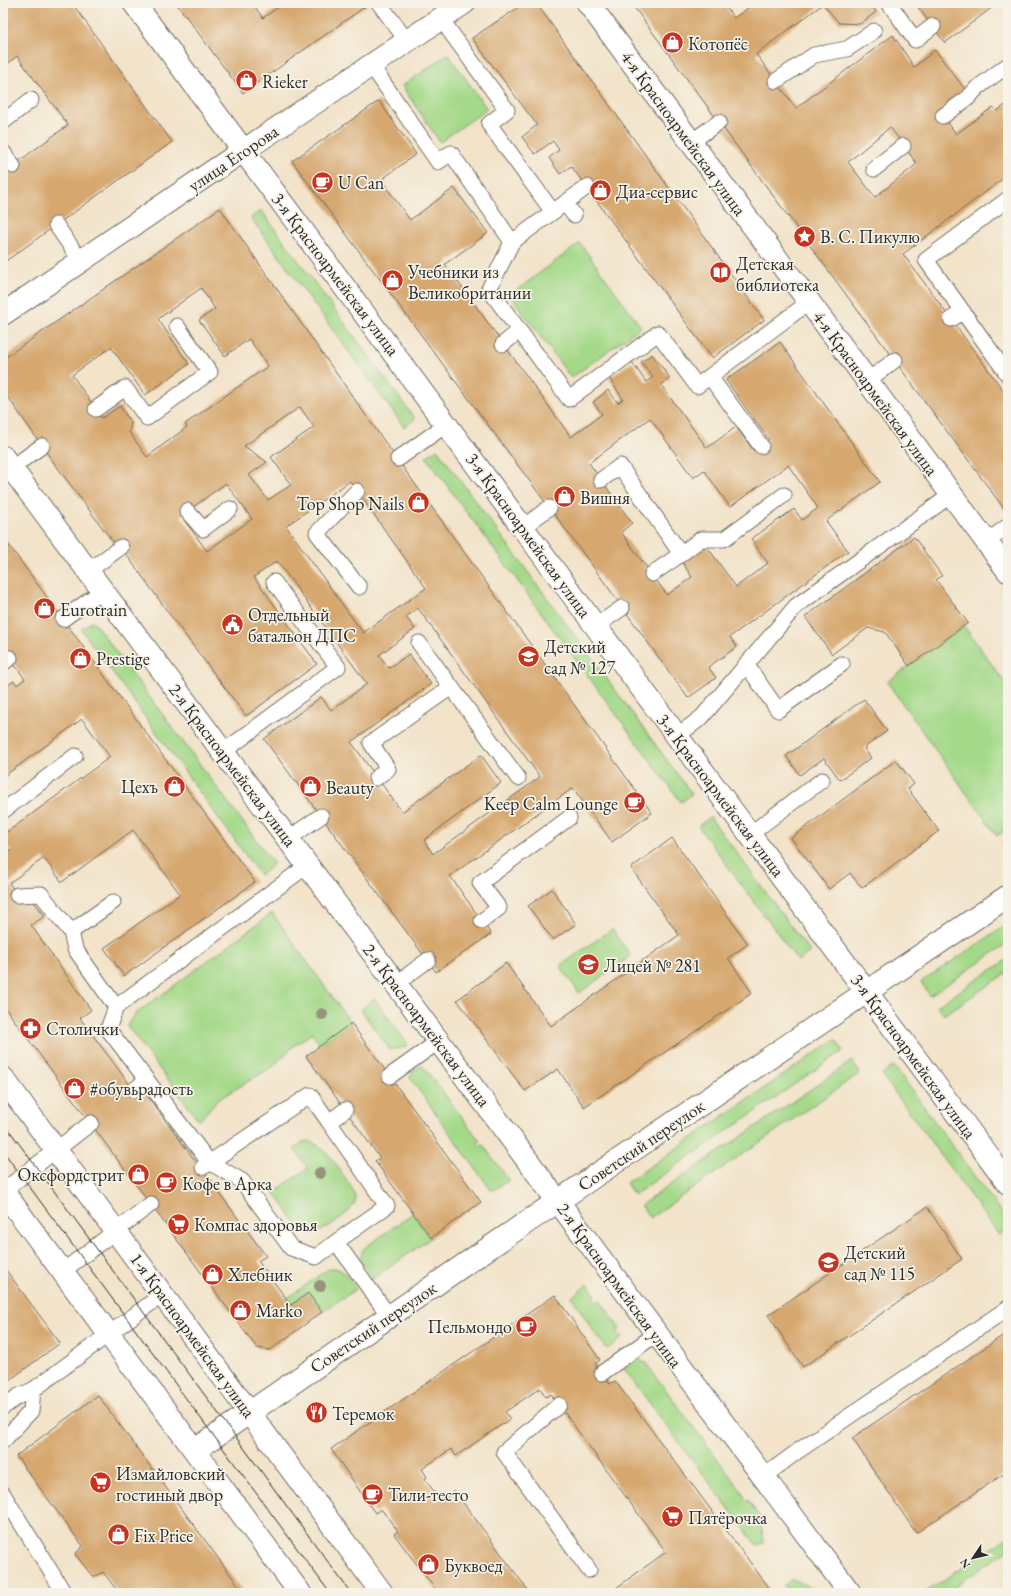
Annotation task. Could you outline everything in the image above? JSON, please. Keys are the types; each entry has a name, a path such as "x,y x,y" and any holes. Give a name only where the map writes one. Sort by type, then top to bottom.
{"street":[{"name":"3-я Красноармейская улица","path":"134,3 1008,1183"},
{"name":"улица Егорова","path":"3,314 464,3"},
{"name":"4-я Красноармейская улица","path":"588,3 1008,571"},
{"name":"2-я Красноармейская улица","path":"8,470 102,591 308,865 850,1593"},
{"name":"Советский переулок","path":"195,1450 389,1316 1008,896"},
{"name":"1-я Красноармейская улица","path":"3,1078 382,1593"},
{"path":"3,1191 300,1593"}],"lane":[{"path":"379,3 407,41"},
{"path":"889,3 915,40 933,26"},
{"path":"441,18 507,110 488,124 559,207 574,216"},
{"path":"776,81 814,55 847,49 874,31"},
{"path":"371,65 438,162 451,153 512,242"},
{"path":"943,116 968,98 977,88 1008,65"},
{"path":"3,122 32,100"},
{"path":"692,142 719,122"},
{"path":"874,169 903,146"},
{"path":"3,152 13,166"},
{"path":"587,187 512,242 489,289 569,399 658,333 697,386 809,302"},
{"path":"1008,199 926,260 957,315 1008,375"},
{"path":"56,225 82,261"},
{"path":"96,409 125,388 147,418 210,372 177,326"},
{"path":"503,344 519,331"},
{"path":"867,381 895,360"},
{"path":"710,377 761,446"},
{"path":"398,459 447,424"},
{"path":"8,470 42,446"},
{"path":"601,480 620,466 681,554"},
{"path":"357,491 317,532 359,587"},
{"path":"652,574 701,539 724,539 784,495"},
{"path":"677,736 702,717 796,606 951,495"},
{"path":"523,527 549,508"},
{"path":"187,511 203,529 230,509"},
{"path":"986,542 1008,526"},
{"path":"87,572 121,547"},
{"path":"223,752 338,667 274,582"},
{"path":"64,619 102,591"},
{"path":"596,626 622,608"},
{"path":"419,644 518,778"},
{"path":"746,664 778,710 842,664"},
{"path":"376,778 388,769 371,743 451,687"},
{"path":"3,810 75,756"},
{"path":"750,834 822,780"},
{"path":"288,839 321,816"},
{"path":"482,921 499,908 480,883 569,818"},
{"path":"205,1165 310,1095 387,1206 316,1257 291,1248 242,1181 205,1165 147,1080 108,1029 116,1007 308,865"},
{"path":"17,895 41,894 71,932 75,949 116,1007"},
{"path":"71,932 113,902"},
{"path":"396,984 428,960"},
{"path":"390,1076 438,1041"},
{"path":"134,1090 147,1080"},
{"path":"329,1122 345,1110"},
{"path":"3,1191 91,1123"},
{"path":"62,1271 151,1204"},
{"path":"336,1242 389,1316"},
{"path":"3,1408 19,1396 32,1390 163,1294"},
{"path":"763,1477 798,1451 1008,1308"},
{"path":"602,1373 656,1334"},
{"path":"3,1441 31,1411 32,1390"},
{"path":"559,1405 504,1452 589,1570"},
{"path":"3,1494 64,1593"}],"green space":[{"path":"448,54 487,109 440,142 402,86"},
{"path":"261,210 415,419 404,427 251,218"},
{"path":"580,243 641,327 571,378 510,295"},
{"path":"437,449 692,794 681,802 426,457"},
{"path":"93,621 274,864 260,875 81,629"},
{"path":"964,626 1008,687 1008,828 997,836 887,682"},
{"path":"710,817 810,952 798,961 698,826"},
{"path":"272,913 351,1023 320,1045 312,1033 292,1047 274,1066 217,1100 199,1121 127,1026 133,1016"},
{"path":"1008,924 1008,943 930,996 921,982"},
{"path":"612,929 631,956 579,993 560,966"},
{"path":"1008,959 1008,972 944,1015 937,1006"},
{"path":"374,998 407,1043 407,1047 390,1050 361,1010"},
{"path":"836,1039 843,1051 634,1195 626,1183"},
{"path":"852,1061 860,1073 650,1218 641,1205"},
{"path":"421,1066 424,1067 480,1141 478,1143 480,1146 483,1145 508,1181 491,1190 410,1078 414,1071"},
{"path":"894,1066 1008,1222 1008,1228 999,1235 882,1075"},
{"path":"308,1141 322,1148 334,1161 353,1190 355,1199 353,1206 349,1211 337,1221 318,1232 311,1233 305,1232 299,1228 274,1192 308,1168 294,1149 303,1142"},
{"path":"413,1213 431,1238 373,1279 361,1261 363,1249"},
{"path":"334,1268 341,1270 356,1289 322,1312 308,1293 291,1305 286,1299 327,1270"},
{"path":"588,1284 596,1296 594,1298 597,1302 600,1300 620,1329 617,1331 622,1338 607,1349 594,1332 572,1297"},
{"path":"639,1357 643,1363 645,1362 745,1496 744,1498 747,1501 748,1500 760,1518 764,1543 757,1546 624,1369"},
{"path":"1008,1537 1008,1550 945,1593 926,1592"},
{"path":"792,1579 808,1586 817,1593 790,1593 784,1585"}],"building":[{"path":"3,3 72,3 172,142 3,263 3,173 68,125 17,56 3,67"},
{"path":"176,3 252,3 263,18 284,3 370,3 243,93"},
{"path":"525,3 536,3 764,320 712,358 571,166 560,174 549,158 559,150 553,141 535,154 522,137 537,125 472,38"},
{"path":"631,3 723,3 734,18 755,3 870,3 876,12 860,24 839,23 823,4 756,54 796,108 893,35 914,67 935,50 967,92 940,111 956,134 993,107 997,111 1008,103 1008,175 903,254 1008,397 1008,514","holes":["890,127 917,164 875,197 848,162"]},
{"path":"915,3 998,3 945,43"},
{"path":"379,101 416,154 381,180 410,220 454,188 488,233 445,264 571,437 602,414 593,402 608,390 618,403 623,399 609,378 632,362 646,382 653,377 641,362 652,354 670,378 661,385 707,448 736,427 754,451 769,440 726,380 780,342 880,482 826,521 848,551 730,637 737,647 708,667 716,678 688,698 586,557 292,161","holes":["650,418 693,478 704,470 730,507 788,465 818,508 802,520 794,509 751,539 768,563 736,587 706,545 682,562 692,577 667,595 621,532 632,523 589,463"]},
{"path":"220,208 374,427 652,813 612,842 573,788 450,876 491,934 436,972 264,739 321,697 331,710 367,684 277,561 254,577 317,664 246,716 121,547 113,542 49,456 3,390 3,359","holes":["201,288 215,309 199,320 225,356 249,339 268,366 185,424 187,427 147,457 129,432 131,423 120,406 102,418 72,375 111,347 145,395 189,364 158,319","300,407 314,427 271,457 291,485 268,500 249,475 267,462 244,446","350,481 426,588 363,633 286,526","226,483 252,519 207,551 181,516","418,608 540,777 433,854 424,840 501,783 481,755 402,812 351,742 431,684 409,654 389,668 379,655 415,629 406,617"]},
{"path":"3,537 255,882 124,976 104,948 180,894 133,830 62,882 44,858 9,883 23,903 31,898 45,916 31,925 91,1010 80,1018 139,1097 145,1093 266,1256 258,1261 291,1305 308,1293 322,1312 270,1350 257,1348 3,1005 3,858 11,852 3,841 3,835 110,757 82,719 3,777 3,688 14,681 17,685 25,679 3,649"},
{"path":"914,537 942,576 936,580 968,623 909,666 885,632 868,628 832,654 805,617"},
{"path":"864,699 887,731 864,748 871,758 840,780 824,758 800,775 786,756"},
{"path":"896,760 914,784 908,789 939,831 862,888 850,873 829,889 791,838"},
{"path":"672,838 748,944 728,958 752,993 584,1107 558,1069 525,1091 457,1000 506,963 551,1026 679,935 631,868"},
{"path":"552,889 576,924 553,940 528,906"},
{"path":"351,1023 481,1202 431,1238 375,1161 380,1158 306,1056"},
{"path":"927,1207 962,1259 803,1367 768,1315"},
{"path":"3,1266 60,1343 3,1385"},
{"path":"555,1295 600,1360 595,1364 610,1384 615,1381 773,1593 609,1593 666,1552 551,1394 546,1397 540,1388 505,1412 510,1419 456,1456 451,1449 422,1469 427,1477 425,1479 440,1500 454,1490 530,1593 438,1593 394,1534 398,1531 381,1509 375,1513 331,1449"},
{"path":"1008,1332 1008,1471 916,1533 852,1438"},
{"path":"3,1386 10,1394 3,1399"},
{"name":"Измайловский гостиный двор","path":"98,1395 244,1593 119,1593 103,1572 93,1577 75,1554 83,1546 16,1456"}],"tram line":[{"path":"3,1122 351,1593"},
{"path":"3,1151 330,1593"}],"place":[{"name":"Котопёс","path":"672,43"},
{"name":"Rieker","path":"246,81"},
{"name":"U Can","path":"322,182"},
{"name":"Диа-сервис","path":"600,191"},
{"name":"В. С. Пикулю","path":"804,236"},
{"name":"Детская библиотека","path":"720,273"},
{"name":"Учебники из Великобритании","path":"393,281"},
{"name":"Вишня","path":"565,497"},
{"name":"Top Shop Nails","path":"419,503"},
{"name":"Eurotrain","path":"45,609"},
{"name":"Отдельный батальон ДПС","path":"232,624"},
{"name":"Детский сад № 127","path":"529,656"},
{"name":"Prestige","path":"81,658"},
{"name":"Цехъ","path":"174,786"},
{"name":"Beauty","path":"310,787"},
{"name":"Keep Calm Lounge","path":"634,803"},
{"name":"Лицей № 281","path":"589,965"},
{"name":"Столички","path":"30,1028"},
{"name":"#обувьрадость","path":"75,1088"},
{"name":"Оксфордстрит","path":"139,1174"},
{"name":"Кофе в Арка","path":"166,1183"},
{"name":"Компас здоровья","path":"178,1224"},
{"name":"Детский сад № 115","path":"829,1262"},
{"name":"Хлебник","path":"213,1274"},
{"name":"Marko","path":"241,1310"},
{"name":"Пельмондо","path":"527,1326"},
{"name":"Теремок","path":"317,1413"},
{"name":"Измайловский гостиный двор","path":"100,1483"},
{"name":"Тили-тесто","path":"373,1494"},
{"name":"Пятёрочка","path":"673,1517"},
{"name":"Fix Price","path":"119,1535"},
{"name":"Буквоед","path":"428,1565"}]}
